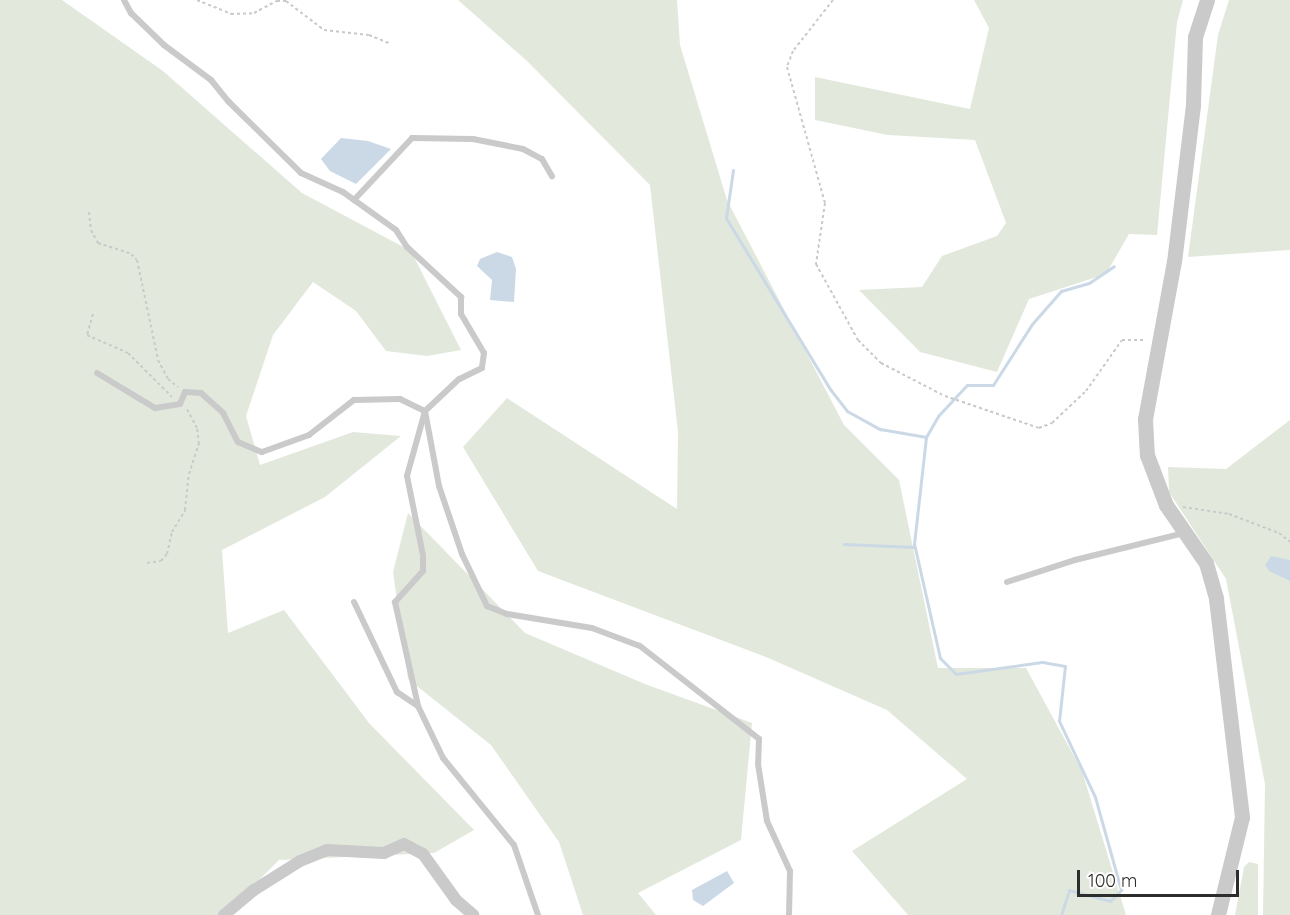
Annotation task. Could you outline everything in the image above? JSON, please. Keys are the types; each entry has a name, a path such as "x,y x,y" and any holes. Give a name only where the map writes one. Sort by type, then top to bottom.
{"street":[{"path":"1207,0 1195,37 1193,105 1174,261 1145,419 1147,455 1166,504 1206,563 1216,599 1242,817 1218,915"},
{"path":"224,915 254,890 327,850 384,853 404,844 423,854 456,900 473,915"}],"lane":[{"path":"124,0 139,21 211,80 229,102 301,173 354,200 396,231 407,247 461,297 461,314 484,352 482,368 459,379 425,411 407,476 423,555 423,571 395,602 418,706 443,758 514,845 538,915"},
{"path":"354,200 412,138 473,138 523,149 542,159 552,176"},
{"path":"97,373 155,408 180,404 185,392 201,393 223,412 238,442 262,452 309,435 354,400 399,399 425,411"},
{"path":"425,411 439,486 462,554 487,606 507,614 592,628 640,646 759,739 758,764 767,821 790,871 789,915"},
{"path":"1006,582 1075,560 1184,533"},
{"path":"354,602 397,692 418,706"}],"path":[{"path":"197,0 231,14 254,13 277,1 286,2 324,30 369,35 388,43"},
{"path":"833,0 793,51 787,67 825,203 816,264 858,340 881,363 945,396 1039,428 1052,423 1086,391 1122,340 1158,340"},
{"path":"89,212 91,230 98,243 131,254 137,260 158,360 168,379 185,392"},
{"path":"93,315 87,335 128,353 180,404 185,404 197,428 199,444 189,474 185,510 172,532 167,554 161,561 147,563"},
{"path":"1166,504 1228,514 1279,533 1290,542"}],"shaded area":[{"path":"0,0 62,0 163,71 302,193 411,251 461,350 427,356 386,351 356,311 313,282 273,335 246,416 260,465 353,432 401,436 325,497 222,550 228,633 284,610 369,723 474,830 434,853 279,860 224,915 0,915"},
{"path":"458,0 677,0 680,45 727,200 844,425 899,480 938,668 1026,668 1082,771 1126,915 908,915 852,851 967,779 887,710 766,657 538,571 463,447 507,398 677,509 678,432 650,185 527,61"},
{"path":"974,0 1183,0 1177,22 1157,235 1129,234 1106,274 1029,299 997,372 920,352 859,290 922,287 942,256 997,236 1006,223 975,140 888,135 815,120 815,77 970,109 989,28"},
{"path":"1229,0 1290,0 1290,250 1188,257 1218,35"},
{"path":"1290,420 1290,915 1263,915 1265,784 1226,579 1169,492 1168,467 1226,469"},
{"path":"408,513 525,633 645,684 752,723 741,840 638,893 656,915 583,915 559,842 491,745 408,679 393,572"},
{"path":"1249,862 1258,864 1258,915 1235,915 1244,867"}],"water":[{"path":"341,138 368,141 391,149 356,184 330,171 321,159"},
{"path":"497,252 512,257 516,269 514,302 490,300 492,280 477,266 480,259"},
{"path":"1271,556 1290,560 1290,581 1269,571 1265,565"},
{"path":"727,871 734,883 703,906 693,900 692,890"}],"waterway":[{"path":"733,170 726,218 830,389 847,411 880,429 926,437"},
{"path":"1061,915 1069,890 1110,901 1121,890 1095,797 1059,721 1065,666 1042,662 956,674 940,658 914,544 926,437 938,416 967,385 993,385 1032,324 1061,291 1089,283 1114,266"},
{"path":"844,544 914,547"}]}
